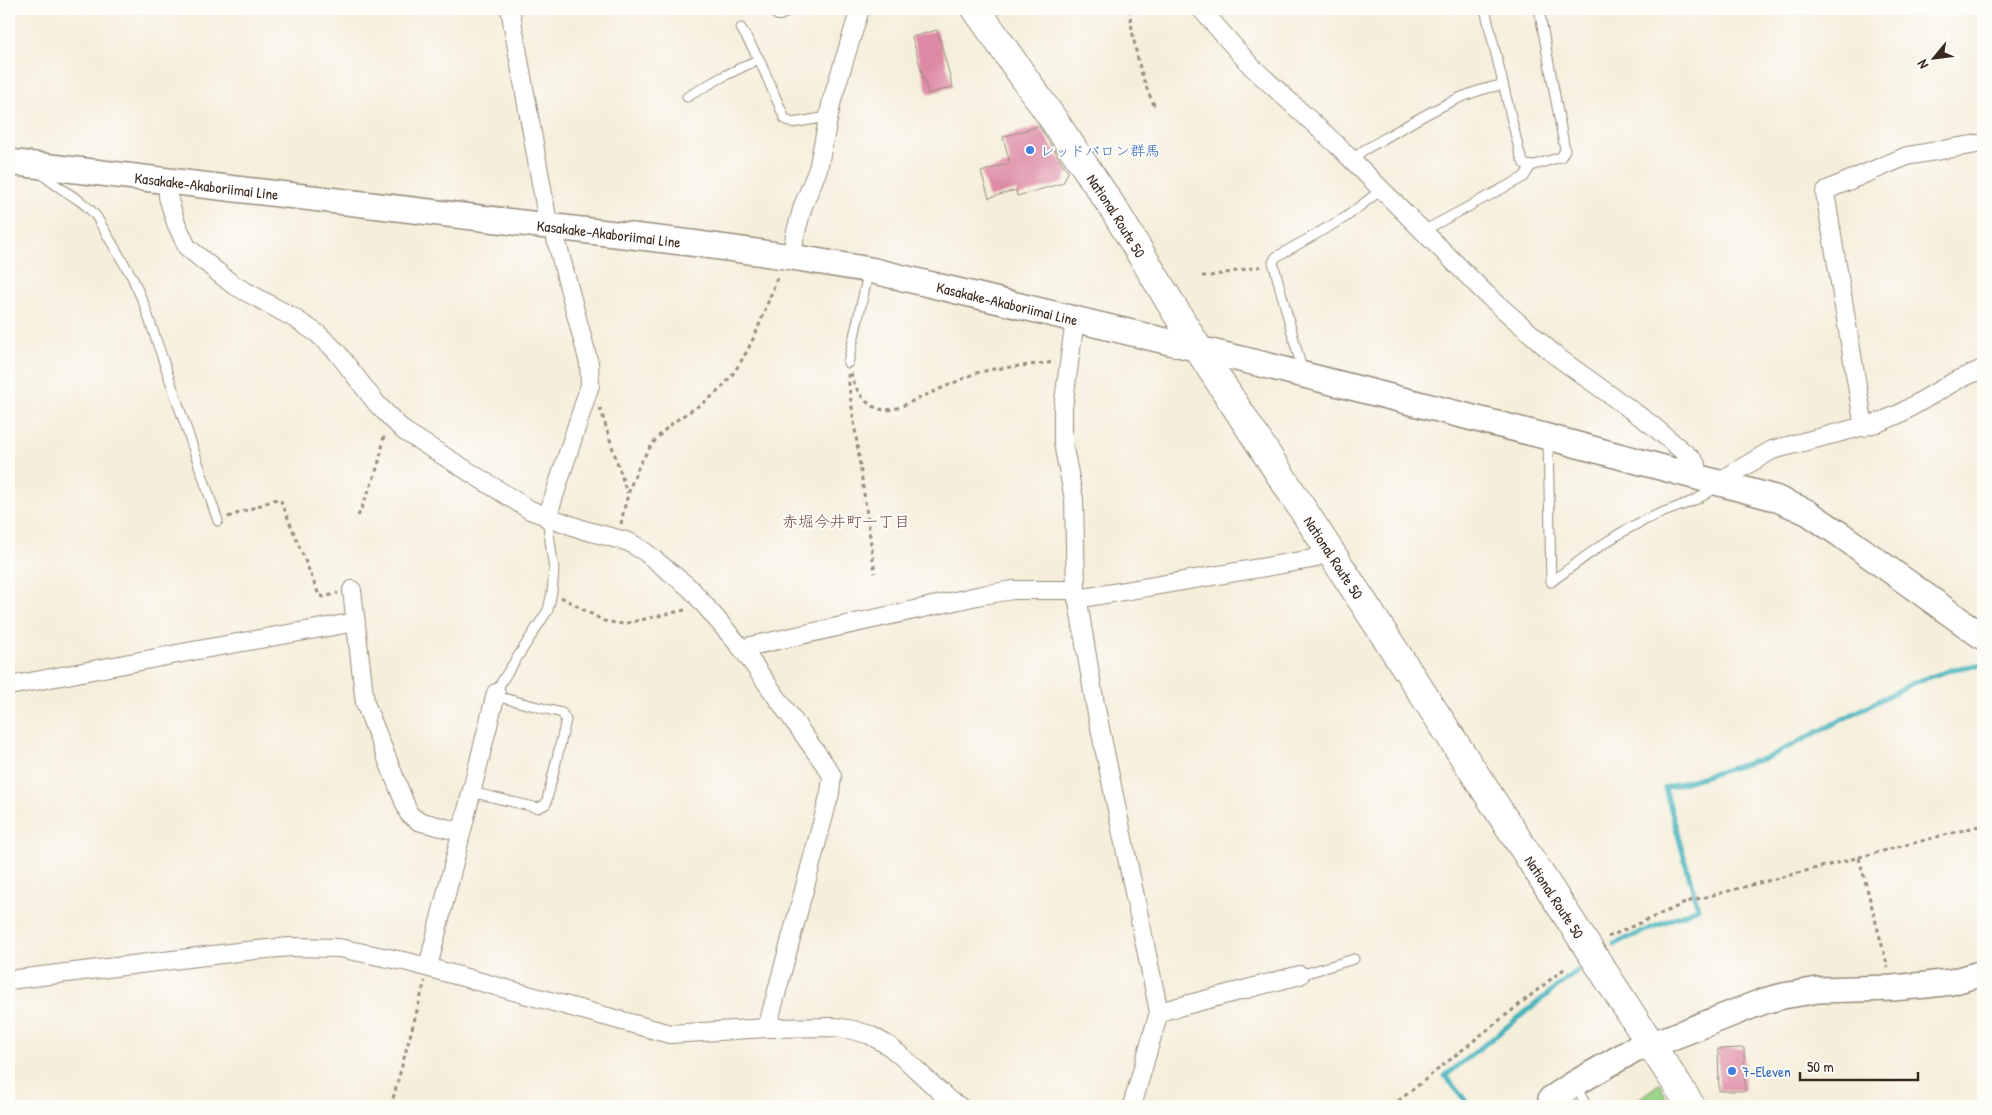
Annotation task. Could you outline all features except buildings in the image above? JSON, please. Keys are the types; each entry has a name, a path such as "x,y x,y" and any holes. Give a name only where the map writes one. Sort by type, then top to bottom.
{"highway":[{"name":"National Route 50","path":"976,9 1053,118 1113,208 1199,350 1691,1106"}],"street":[{"path":"510,9 546,211 556,239 589,363 590,385 547,518"},
{"path":"788,256 803,206 814,184 828,117 860,9"},
{"path":"1200,9 1252,66 1351,160 1486,294 1556,356 1652,425 1693,460 1709,481 1730,475 1772,450 1864,426 1899,414 1956,380 1983,369"},
{"path":"1864,426 1826,193 1829,189 1907,156 1983,142"},
{"name":"Kasakake-Akaboriimai Line","path":"21,163 788,256 870,270 1075,319 1548,437 1776,498 1807,512 1983,637"},
{"path":"168,180 168,197 176,223 187,247 232,284 294,318 318,334 336,351 390,419 404,431 530,510 547,518 619,539 645,552 692,589 743,650 832,776 830,792 768,1028"},
{"path":"1075,319 1063,408 1063,443 1074,499 1077,595 1112,791 1158,1012 1132,1106"},
{"path":"743,650 751,646 982,595 1013,590 1077,595 1312,559 1322,556 1330,550"},
{"path":"352,590 365,703 409,814 418,821 461,832"},
{"path":"9,686 356,622"},
{"path":"428,967 496,695"},
{"path":"9,980 290,947 340,948 428,967 670,1034 768,1028 835,1027 854,1030 870,1035 889,1046 907,1060 933,1086 959,1106"},
{"path":"1548,1103 1574,1084 1635,1049 1667,1040 1751,1006 1783,996 1818,990 1892,988 1951,982 1983,973"},
{"path":"1158,1012 1300,975"}],"lane":[{"path":"1485,9 1520,154 1524,164 1531,166 1561,158 1565,150 1539,9"},
{"path":"741,28 759,59 785,119 792,123 828,117"},
{"path":"687,97 722,76 759,59"},
{"path":"1351,160 1364,150 1462,96 1503,84"},
{"path":"21,163 89,208 132,277 144,304 218,521"},
{"path":"1423,232 1524,177 1531,166"},
{"path":"1303,375 1274,262 1276,257 1346,217 1381,190"},
{"path":"848,363 870,270"},
{"path":"1548,437 1552,582 1595,549 1643,521 1707,494 1709,481"},
{"path":"471,792 538,808 546,804 566,720 562,713 496,695 502,681 548,610 554,570 547,518"},
{"path":"1300,975 1354,959"},
{"path":"1574,1084 1587,1106"}],"path":[{"path":"1130,9 1138,63 1144,86 1155,107"},
{"path":"619,539 628,494 645,454 657,437 673,422 720,389 743,359 750,348 788,256"},
{"path":"1202,276 1274,262"},
{"path":"848,363 853,382 865,400 885,410 897,408 976,373 994,369 1069,362"},
{"path":"848,363 849,386 875,573"},
{"path":"590,385 596,397 628,494"},
{"path":"358,516 376,475 382,451 384,431 390,419"},
{"path":"218,521 277,499 281,500 319,594 324,597 352,590"},
{"path":"552,592 584,612 604,621 623,624 705,604"},
{"path":"1608,937 1690,901 1983,825"},
{"path":"1859,858 1892,988"},
{"path":"391,1106 428,967"},
{"path":"1392,1106 1565,968"}],"green space":[{"path":"1660,1083 1669,1106 1629,1106"}],"waterway":[{"path":"1614,944 1698,908 1665,788 1769,757 1915,682 1954,669 1983,664"},
{"path":"1470,1106 1445,1076 1577,971"}],"place":[{"name":"レッドバロン群馬","path":"1030,150"},
{"name":"7-Eleven","path":"1732,1071"}],"district":[{"name":"赤堀今井町一丁目","path":"846,521"}]}
